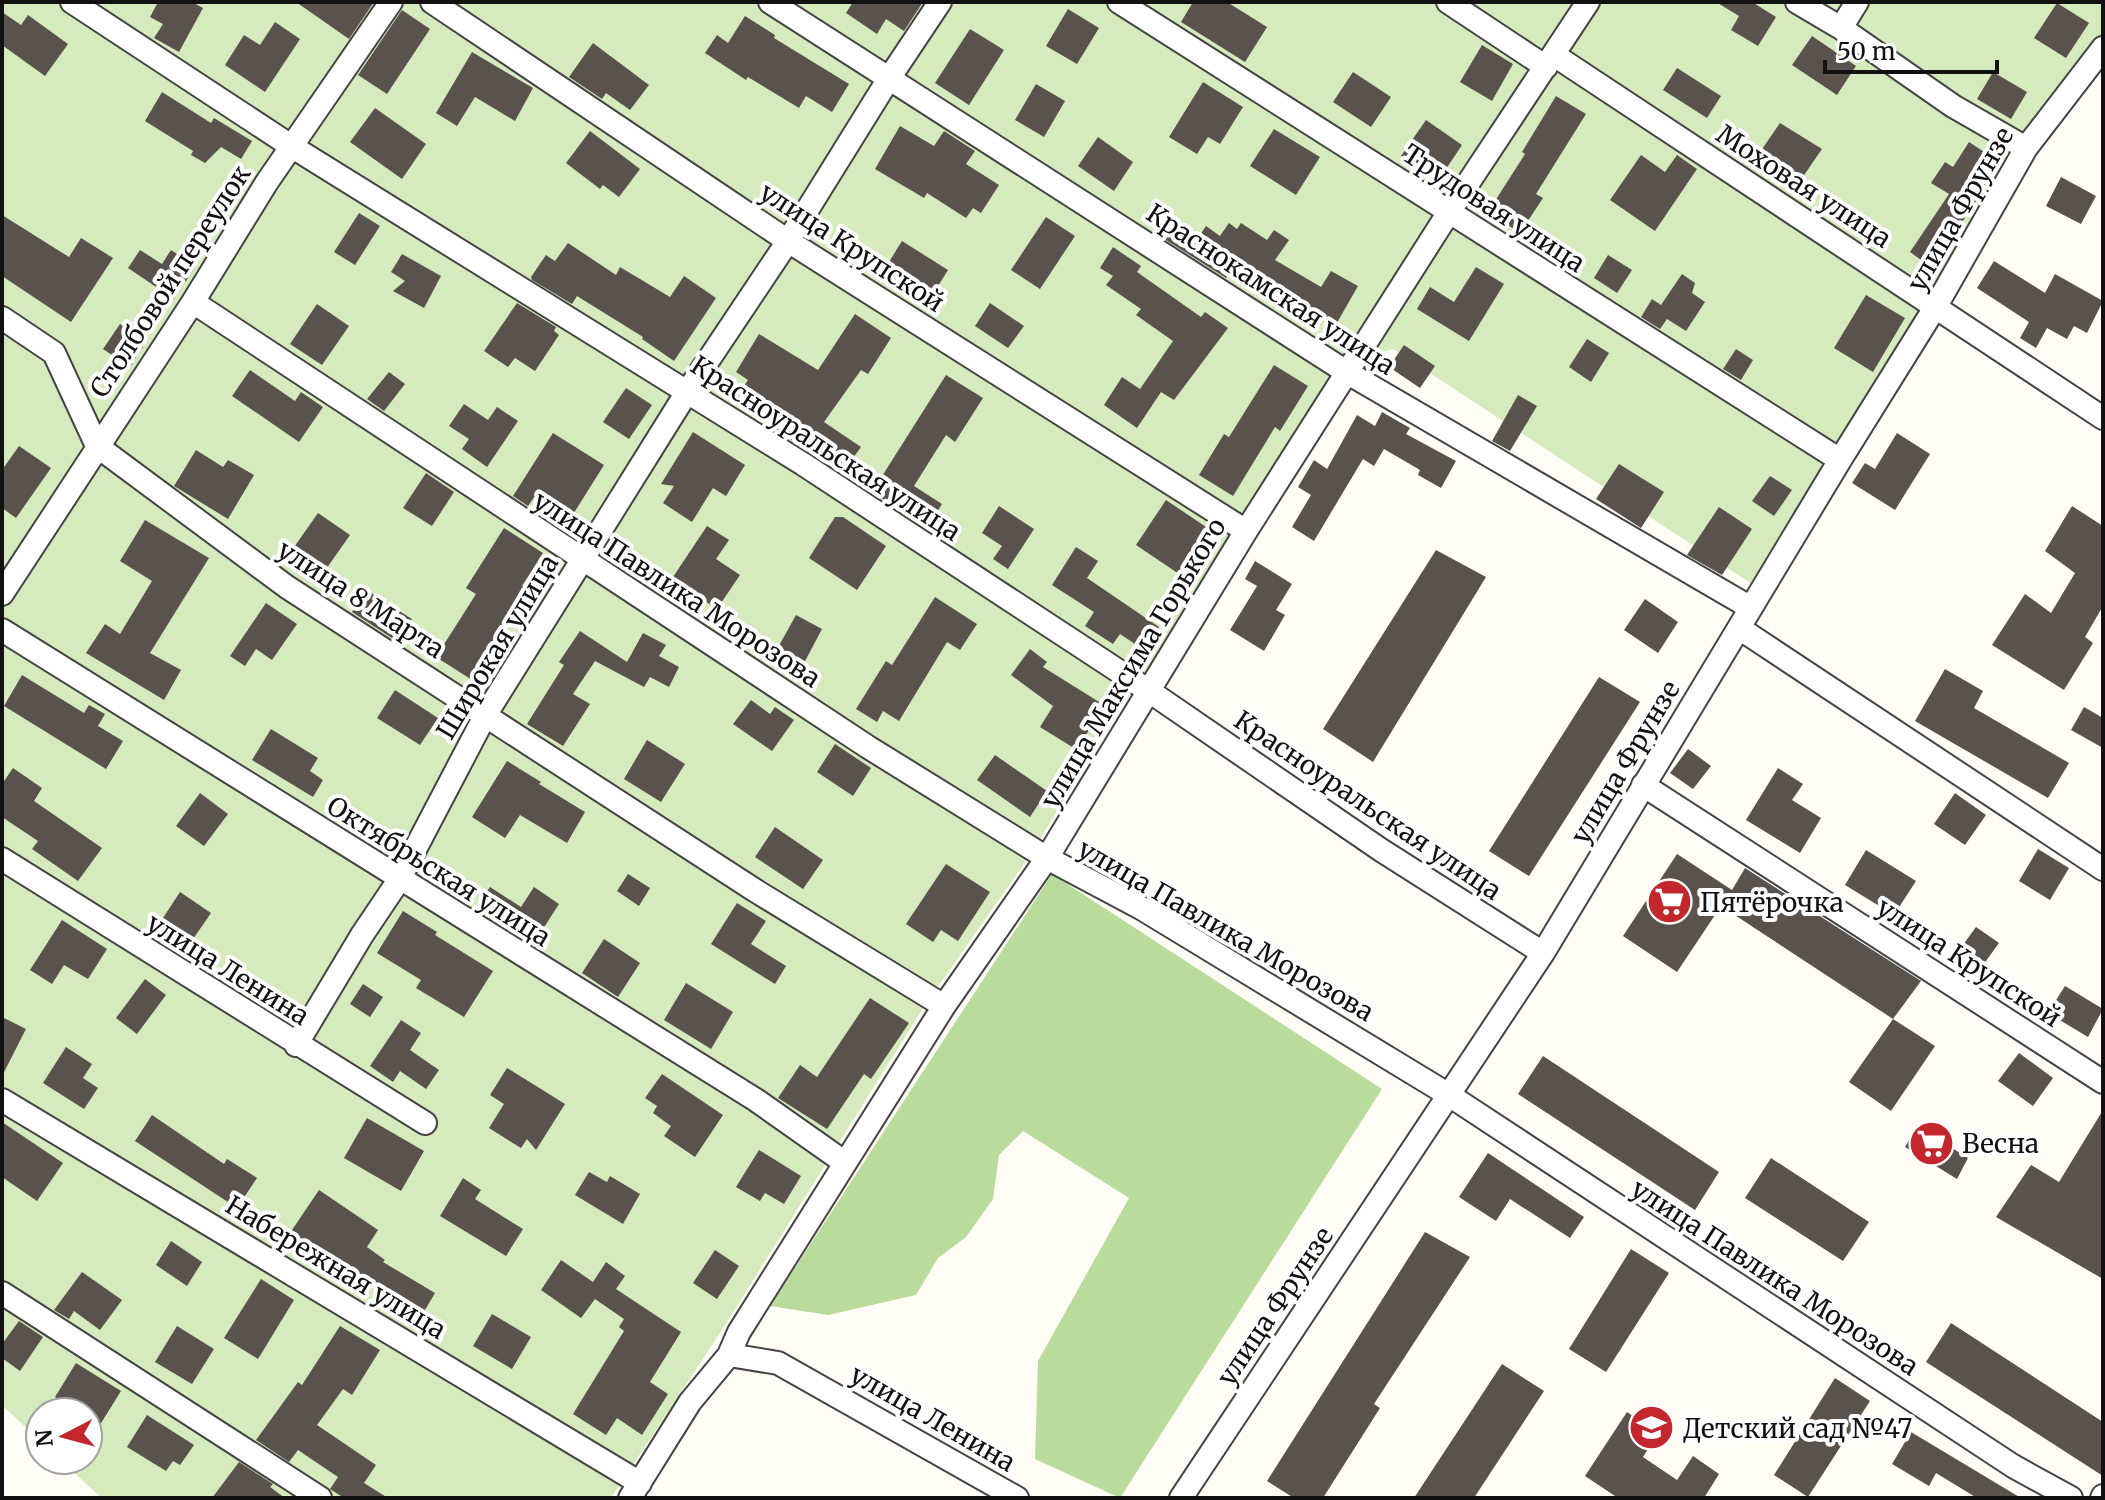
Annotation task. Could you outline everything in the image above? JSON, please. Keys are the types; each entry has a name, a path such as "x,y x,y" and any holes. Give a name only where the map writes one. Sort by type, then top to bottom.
{"street":[{"name":"Красноуральская улица","path":"72,2 291,146 803,464 1149,691 1381,850 1543,953"},
{"name":"Столбовой переулок","path":"2,594 291,146 391,2"},
{"name":"улица Крупской","path":"432,2 788,241 1246,531"},
{"name":"Краснокамская улица","path":"770,2 1348,373 1751,608"},
{"name":"Широкая улица","path":"296,1045 399,880 486,714 687,392 788,241 940,2"},
{"name":"Трудовая улица","path":"1119,2 1840,460"},
{"name":"Моховая улица","path":"1448,2 1550,61 1936,306 2103,418"},
{"name":"улица Максима Горького","path":"635,1490 690,1402 729,1355 739,1332 844,1162 944,1006 1047,858 1246,531 1449,212 1588,2"},
{"path":"1797,2 1841,28 1953,106 2026,148"},
{"path":"1841,28 1857,2"},
{"name":"улица Фрунзе","path":"1181,1498 1543,953 1936,306 2026,148 2103,48"},
{"name":"улица Павлика Морозова","path":"193,302 868,747 1047,858 1141,908 1449,1095 2000,1458 2071,1498"},
{"name":"улица 8 Марта","path":"2,318 54,353 97,446 287,587 756,891 944,1006"},
{"path":"1739,628 2103,869"},
{"name":"Октябрьская улица","path":"2,630 756,1100 844,1162"},
{"name":"улица Крупской","path":"1643,785 2103,1082"},
{"name":"улица Ленина","path":"2,859 425,1123"},
{"name":"Набережная улица","path":"2,1100 635,1490"},
{"path":"2,1293 320,1498"},
{"name":"улица Ленина","path":"729,1355 778,1363 1017,1498"}],"green space":[{"path":"2,2 2103,2 2103,49 1755,586 1393,349 1350,362 1130,695 1026,861 925,1005 722,1330 611,1498 101,1498 78,1476 104,1476 104,1396 24,1396 24,1426 2,1405"},
{"path":"1052,874 1382,1089 1120,1498 1035,1459 1038,1361 1129,1198 1023,1131 999,1155 993,1199 966,1237 938,1258 916,1295 828,1315 770,1306"}],"building":[{"path":"158,2 192,2 203,8 179,52 154,38 163,24 150,17"},
{"path":"296,2 374,2 349,39"},
{"path":"853,2 923,2 904,31 886,19 877,34 846,13"},
{"path":"1193,2 1227,2 1267,27 1245,62 1181,22"},
{"path":"1716,2 1752,2 1776,17 1758,46 1731,30 1739,16"},
{"path":"2057,3 2089,23 2066,58 2034,38"},
{"path":"1068,9 1099,28 1077,64 1046,46"},
{"path":"402,10 430,29 387,94 358,75"},
{"path":"2,12 21,25 28,15 68,44 45,76 2,45"},
{"path":"745,16 775,35 774,38 849,84 832,112 806,96 799,108 748,77 746,80 705,53 717,35 728,43"},
{"path":"275,22 300,39 265,92 225,65 244,35 260,45"},
{"path":"970,29 1004,50 969,105 935,83"},
{"path":"1812,36 1856,66 1837,95 1792,65"},
{"path":"593,43 649,85 630,110 606,93 602,99 569,77"},
{"path":"1482,45 1513,64 1492,101 1460,82"},
{"path":"472,52 533,88 515,121 475,97 457,126 436,113"},
{"path":"1677,68 1721,96 1707,118 1663,90"},
{"path":"1353,72 1391,97 1371,127 1333,102"},
{"path":"1993,72 2027,92 2011,119 1977,99"},
{"path":"1203,82 1243,107 1220,144 1208,137 1197,154 1169,137"},
{"path":"1036,84 1065,101 1044,137 1015,120"},
{"path":"162,92 211,123 214,118 252,141 241,159 221,147 205,163 191,155 193,151 145,121"},
{"path":"1556,96 1586,114 1536,194 1543,198 1520,233 1488,212 1525,154 1522,152"},
{"path":"375,108 426,144 402,179 350,142"},
{"path":"1426,120 1462,145 1438,181 1401,156"},
{"path":"1780,123 1822,149 1800,181 1758,155"},
{"path":"900,126 934,146 944,131 975,151 966,164 999,185 981,213 973,208 966,218 927,193 924,198 875,169"},
{"path":"1274,129 1320,157 1296,195 1250,166"},
{"path":"590,131 640,169 619,197 603,185 600,189 566,163"},
{"path":"1098,137 1133,162 1114,191 1078,166"},
{"path":"1969,142 2001,163 1932,268 1910,252 1949,194 1931,183 1945,162 1953,167"},
{"path":"1641,155 1665,172 1677,155 1697,169 1655,231 1610,200"},
{"path":"2061,177 2096,196 2081,224 2046,206"},
{"path":"359,213 380,226 355,265 334,252"},
{"path":"2,215 69,257 81,238 113,258 71,322 2,276"},
{"path":"1046,217 1075,236 1040,289 1011,270"},
{"path":"1167,221 1196,241 1206,226 1220,236 1229,223 1237,229 1241,223 1267,240 1274,230 1289,240 1275,260 1321,287 1331,271 1358,286 1334,328 1314,317 1306,323 1272,303 1278,294 1234,266 1226,278 1158,235"},
{"path":"902,241 948,270 930,299 900,281 896,288 879,278"},
{"path":"568,243 616,275 620,267 670,297 684,276 716,298 674,361 643,337 577,296 572,304 532,280 546,255 555,261"},
{"path":"1113,247 1141,266 1137,272 1201,317 1205,312 1228,328 1174,400 1161,392 1137,428 1104,405 1122,377 1140,389 1173,341 1136,315 1141,309 1106,285 1113,276 1100,268"},
{"path":"140,250 162,264 171,250 196,266 174,299 128,268"},
{"path":"402,254 441,276 424,308 393,291 405,281 391,272"},
{"path":"1608,255 1632,270 1617,293 1594,278"},
{"path":"1994,261 2045,293 2055,274 2103,301 2087,333 2074,326 2067,339 2047,328 2036,348 2020,338 2029,322 1977,288"},
{"path":"1476,267 1504,284 1469,341 1417,309 1430,287 1454,302"},
{"path":"1682,274 1695,283 1692,293 1705,302 1686,331 1667,319 1660,329 1641,317 1652,299 1661,305"},
{"path":"1866,295 1905,318 1873,372 1834,348"},
{"path":"517,303 556,327 554,331 559,335 535,371 515,358 508,367 484,351"},
{"path":"990,303 1024,326 1008,348 975,326"},
{"path":"317,304 349,326 322,365 290,344"},
{"path":"855,314 891,338 868,374 861,370 824,422 861,447 843,472 774,429 780,422 737,396 748,380 736,372 759,334 818,370"},
{"path":"120,324 146,342 130,367 103,349"},
{"path":"1587,339 1609,353 1591,382 1569,367"},
{"path":"1404,345 1435,366 1420,388 1389,367"},
{"path":"1736,349 1753,360 1741,380 1723,369"},
{"path":"1274,365 1308,386 1280,431 1275,427 1233,496 1199,475 1224,434 1229,437"},
{"path":"250,370 295,401 301,392 323,407 299,442 232,396"},
{"path":"389,372 405,384 384,411 367,399"},
{"path":"946,375 983,398 955,442 946,435 914,486 942,504 927,528 872,492"},
{"path":"626,388 652,405 629,439 603,422"},
{"path":"1518,395 1537,406 1510,451 1492,441"},
{"path":"464,404 488,420 497,407 518,421 487,467 462,449 469,439 449,426"},
{"path":"1382,412 1410,428 1406,434 1456,461 1441,488 1418,475 1420,470 1384,449 1374,466 1363,459 1314,541 1292,527 1311,495 1298,487 1314,460 1327,469 1357,415 1375,426"},
{"path":"693,432 745,465 726,496 713,488 692,522 663,503 674,486 661,484"},
{"path":"553,433 604,465 572,516 537,493 528,506 513,496"},
{"path":"1897,433 1930,454 1895,510 1852,483 1865,463 1875,469"},
{"path":"19,446 51,468 16,518 2,508 2,470"},
{"path":"196,450 223,467 228,460 254,475 228,519 174,486"},
{"path":"1619,464 1664,492 1641,528 1596,499"},
{"path":"426,473 454,492 432,526 403,508"},
{"path":"1770,476 1792,490 1774,516 1752,501"},
{"path":"1166,500 1212,531 1182,576 1136,545"},
{"path":"999,506 1034,529 1008,569 993,559 1002,546 982,533"},
{"path":"2072,506 2103,526 2103,606 2085,637 2093,643 2064,690 1992,645 2025,594 2051,613 2075,573 2045,551"},
{"path":"1719,507 1752,529 1722,575 1687,555"},
{"path":"318,513 350,535 324,572 292,550"},
{"path":"835,517 843,517 886,546 857,590 809,558"},
{"path":"145,520 209,558 150,653 181,670 164,700 86,653 105,624 120,634 152,581 120,561"},
{"path":"707,526 729,540 716,559 740,575 717,609 699,597 690,610 663,592"},
{"path":"504,528 543,553 522,586 538,596 521,623 512,617 472,680 436,657 476,594 466,588"},
{"path":"1076,547 1098,561 1087,578 1159,627 1144,650 1120,634 1113,644 1085,626 1094,612 1052,585"},
{"path":"1436,550 1486,577 1373,762 1323,729"},
{"path":"1255,561 1292,584 1276,610 1285,615 1264,651 1230,630 1257,586 1245,579"},
{"path":"366,590 412,619 398,642 352,612"},
{"path":"935,597 977,624 960,650 947,642 899,721 883,711 877,722 856,709 886,661 892,665"},
{"path":"1645,599 1678,622 1658,653 1624,630"},
{"path":"266,603 297,624 272,660 256,649 245,666 230,656"},
{"path":"796,615 822,629 803,665 776,651"},
{"path":"580,631 627,662 643,633 666,645 659,656 679,667 669,687 650,677 644,687 595,661 573,694 590,704 563,746 527,724 564,665 559,662"},
{"path":"1030,649 1047,662 1043,667 1104,705 1077,750 1040,727 1053,706 1011,675"},
{"path":"1945,669 1983,691 1974,708 2069,763 2048,798 1915,721"},
{"path":"22,675 84,713 89,705 105,714 98,726 123,741 106,769 4,706"},
{"path":"1599,677 1640,702 1529,876 1489,851"},
{"path":"395,690 438,718 420,745 377,718"},
{"path":"751,700 770,714 775,707 794,720 772,751 733,724"},
{"path":"2084,707 2103,718 2103,748 2071,730"},
{"path":"271,729 318,758 310,771 323,780 313,797 252,760"},
{"path":"647,740 685,764 661,802 624,779"},
{"path":"835,744 871,768 853,796 817,772"},
{"path":"1688,749 1711,766 1693,789 1670,773"},
{"path":"995,755 1047,791 1030,817 977,780"},
{"path":"507,761 585,812 567,843 520,815 505,838 472,817"},
{"path":"13,768 42,788 34,801 102,848 78,881 32,849 38,841 2,817 2,784"},
{"path":"1778,768 1803,784 1792,800 1821,818 1800,853 1746,820"},
{"path":"200,793 228,814 204,846 176,826"},
{"path":"1955,793 1986,815 1965,845 1934,824"},
{"path":"775,827 823,860 803,889 755,857"},
{"path":"2038,849 2069,868 2050,900 2019,881"},
{"path":"1866,850 1916,881 1894,915 1845,885"},
{"path":"1677,854 1732,890 1745,868 1921,981 1893,1019 1721,906 1677,972 1623,936"},
{"path":"946,864 990,892 958,941 941,930 933,942 906,924"},
{"path":"628,874 650,888 639,906 617,891"},
{"path":"490,887 521,907 534,887 559,904 534,943 477,906"},
{"path":"180,892 211,913 191,942 161,921"},
{"path":"737,903 766,921 751,944 786,966 775,984 711,944"},
{"path":"403,911 493,971 464,1017 416,988 421,980 377,953"},
{"path":"62,920 107,949 88,979 64,965 52,984 30,970"},
{"path":"1976,927 1999,943 1978,972 1955,956"},
{"path":"604,939 640,963 618,997 582,973"},
{"path":"145,979 166,995 137,1034 116,1018"},
{"path":"686,983 733,1012 711,1049 664,1020"},
{"path":"363,984 383,997 370,1017 350,1004"},
{"path":"2065,986 2103,1009 2088,1037 2048,1013"},
{"path":"870,998 909,1023 871,1079 864,1074 827,1129 778,1098 800,1065 817,1077"},
{"path":"2,1017 26,1029 2,1076"},
{"path":"1893,1019 1935,1046 1891,1111 1849,1082"},
{"path":"401,1020 421,1033 410,1050 439,1070 426,1089 400,1071 393,1082 370,1066"},
{"path":"66,1047 92,1064 83,1078 98,1088 84,1109 43,1083"},
{"path":"2019,1053 2053,1078 2033,1106 1998,1081"},
{"path":"1543,1056 1719,1172 1695,1210 1518,1094"},
{"path":"507,1068 565,1104 536,1150 527,1139 521,1148 489,1128 504,1104 490,1095"},
{"path":"662,1074 723,1115 695,1157 664,1136 671,1126 653,1113 657,1106 645,1098"},
{"path":"2103,1110 2103,1279 1996,1217 2031,1165 2059,1182"},
{"path":"152,1115 224,1164 227,1159 257,1178 237,1208 135,1141"},
{"path":"367,1118 424,1151 401,1191 344,1158"},
{"path":"2,1122 63,1163 37,1201 2,1177"},
{"path":"1917,1126 1968,1158 1957,1179 1905,1147"},
{"path":"759,1150 801,1176 784,1204 765,1193 760,1201 736,1187"},
{"path":"1488,1153 1584,1217 1570,1238 1510,1199 1496,1221 1459,1197"},
{"path":"1771,1158 1869,1222 1843,1261 1745,1198"},
{"path":"589,1172 607,1182 610,1176 640,1194 623,1224 575,1195"},
{"path":"463,1178 481,1190 475,1199 523,1229 506,1256 440,1216"},
{"path":"319,1190 378,1230 367,1247 385,1260 383,1262 435,1293 422,1315 369,1283 366,1288 288,1236"},
{"path":"1425,1232 1470,1257 1374,1404 1380,1408 1323,1498 1294,1498 1267,1481"},
{"path":"171,1241 202,1262 187,1286 156,1265"},
{"path":"1631,1249 1669,1273 1606,1372 1569,1349"},
{"path":"715,1250 739,1266 717,1299 693,1283"},
{"path":"561,1260 593,1282 606,1262 625,1276 616,1289 681,1332 650,1382 668,1394 642,1435 617,1418 606,1435 573,1414 624,1331 619,1327 624,1319 595,1299 581,1318 541,1290"},
{"path":"82,1272 122,1300 100,1330 74,1311 69,1319 54,1310"},
{"path":"261,1279 294,1300 258,1359 224,1338"},
{"path":"492,1314 531,1337 512,1369 473,1346"},
{"path":"19,1321 43,1337 20,1371 2,1358 2,1344"},
{"path":"1951,1323 2103,1422 2103,1476 1926,1362"},
{"path":"177,1326 214,1349 192,1384 155,1362"},
{"path":"340,1326 380,1350 352,1395 343,1389 317,1425 376,1465 364,1483 388,1498 344,1498 330,1489 338,1477 298,1450 289,1462 256,1440 298,1382 302,1385"},
{"path":"76,1363 121,1391 104,1418 104,1396 56,1396"},
{"path":"1502,1364 1544,1391 1474,1498 1414,1498"},
{"path":"1835,1378 1870,1401 1808,1497 1774,1475"},
{"path":"1627,1412 1658,1433 1643,1457 1677,1480 1693,1456 1719,1474 1704,1498 1618,1498 1585,1476"},
{"path":"147,1415 194,1445 180,1465 173,1461 166,1471 127,1447"},
{"path":"1911,1432 2021,1498 1977,1498 1936,1473 1929,1486 1892,1464"},
{"path":"239,1462 273,1484 270,1487 285,1498 212,1498"}],"place":[{"name":"Пятёрочка","path":"1669,902"},
{"name":"Весна","path":"1931,1143"},
{"name":"Детский сад №47","path":"1652,1428"}]}
